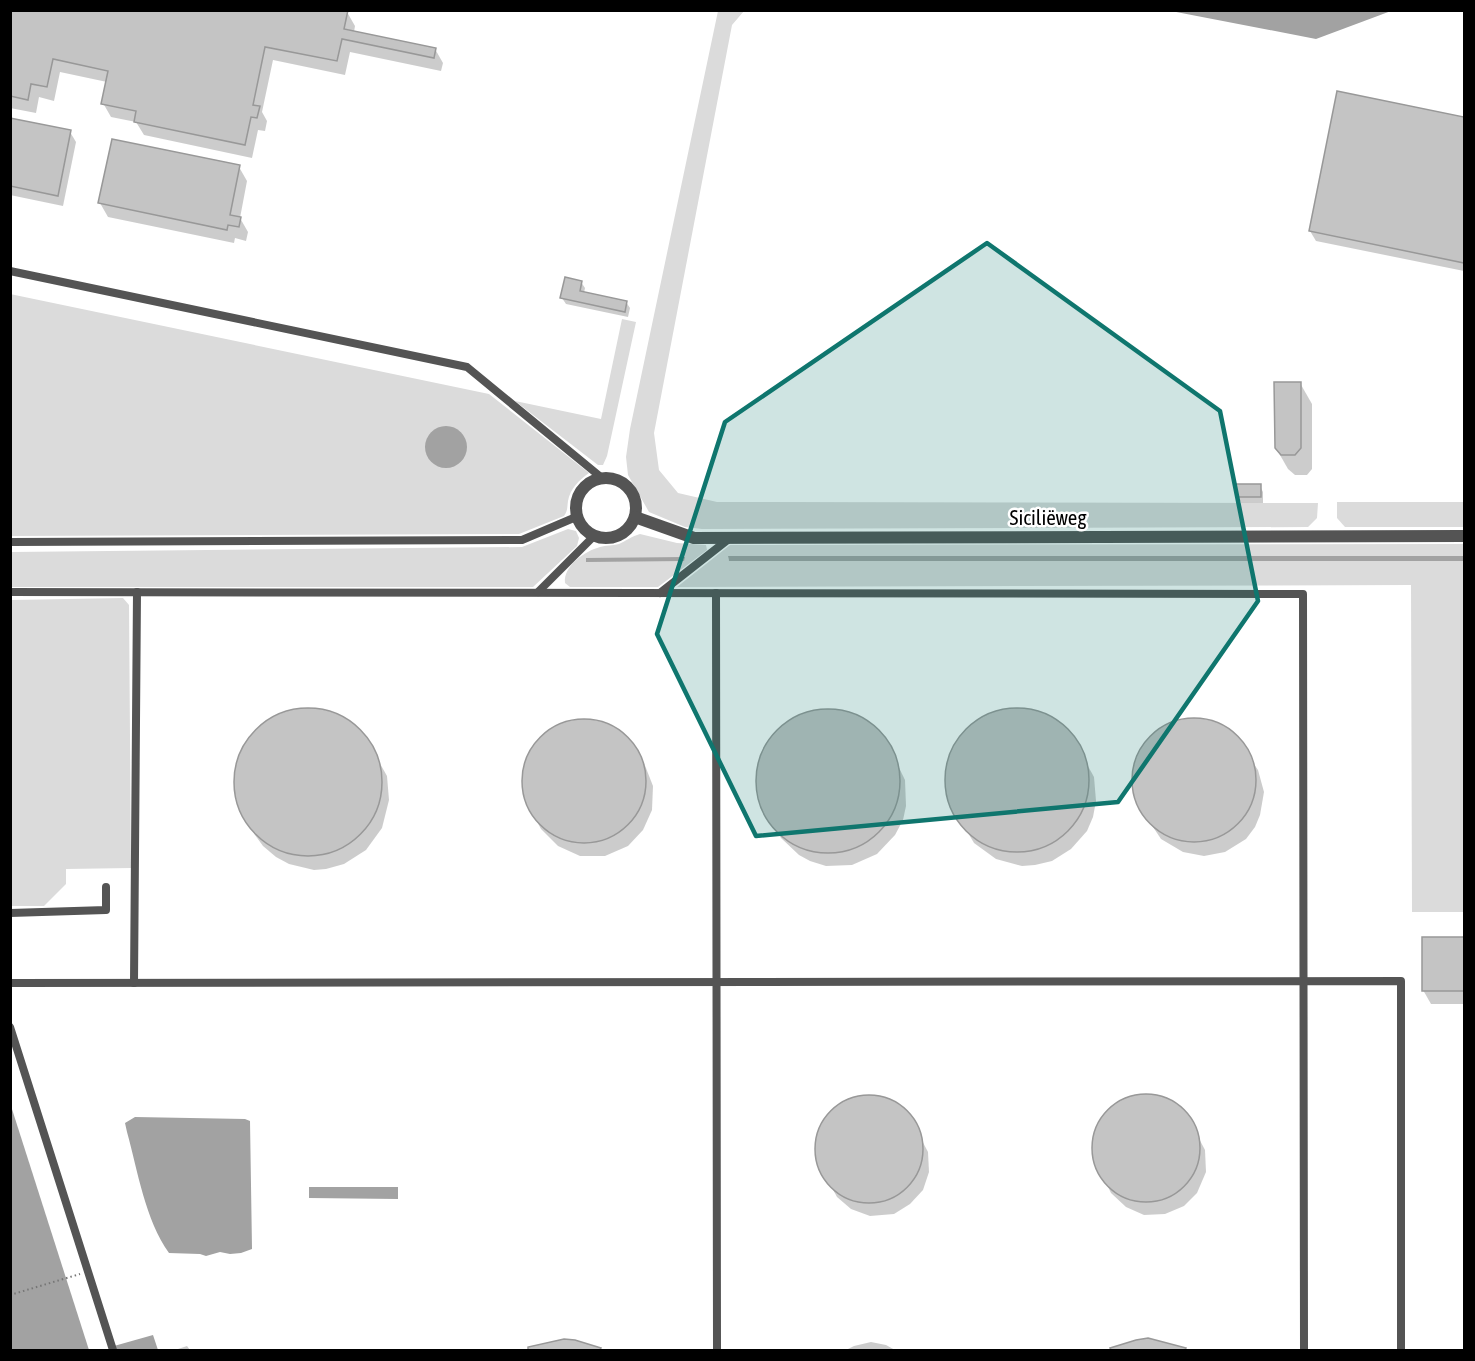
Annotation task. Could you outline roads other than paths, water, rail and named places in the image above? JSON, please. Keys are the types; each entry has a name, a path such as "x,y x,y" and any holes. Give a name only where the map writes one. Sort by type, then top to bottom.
{"street":[{"path":"602,478 613,478 629,489 634,497 635,517 626,531 619,536 610,538 594,536 586,531 576,517 576,499 586,485 602,478"},
{"name":"Siciliëweg","path":"635,517 694,538 1464,536"}],"lane":[{"path":"10,271 467,367 602,478"},
{"path":"10,542 522,540 576,517"},
{"path":"538,592 594,536"},
{"path":"660,593 731,538"},
{"path":"10,592 1302,594 1304,1350"},
{"path":"134,984 137,592"},
{"path":"716,593 717,1350"},
{"path":"10,913 106,910 106,887"},
{"path":"10,984 1401,981 1401,1350"},
{"path":"10,1027 113,1350"}]}
